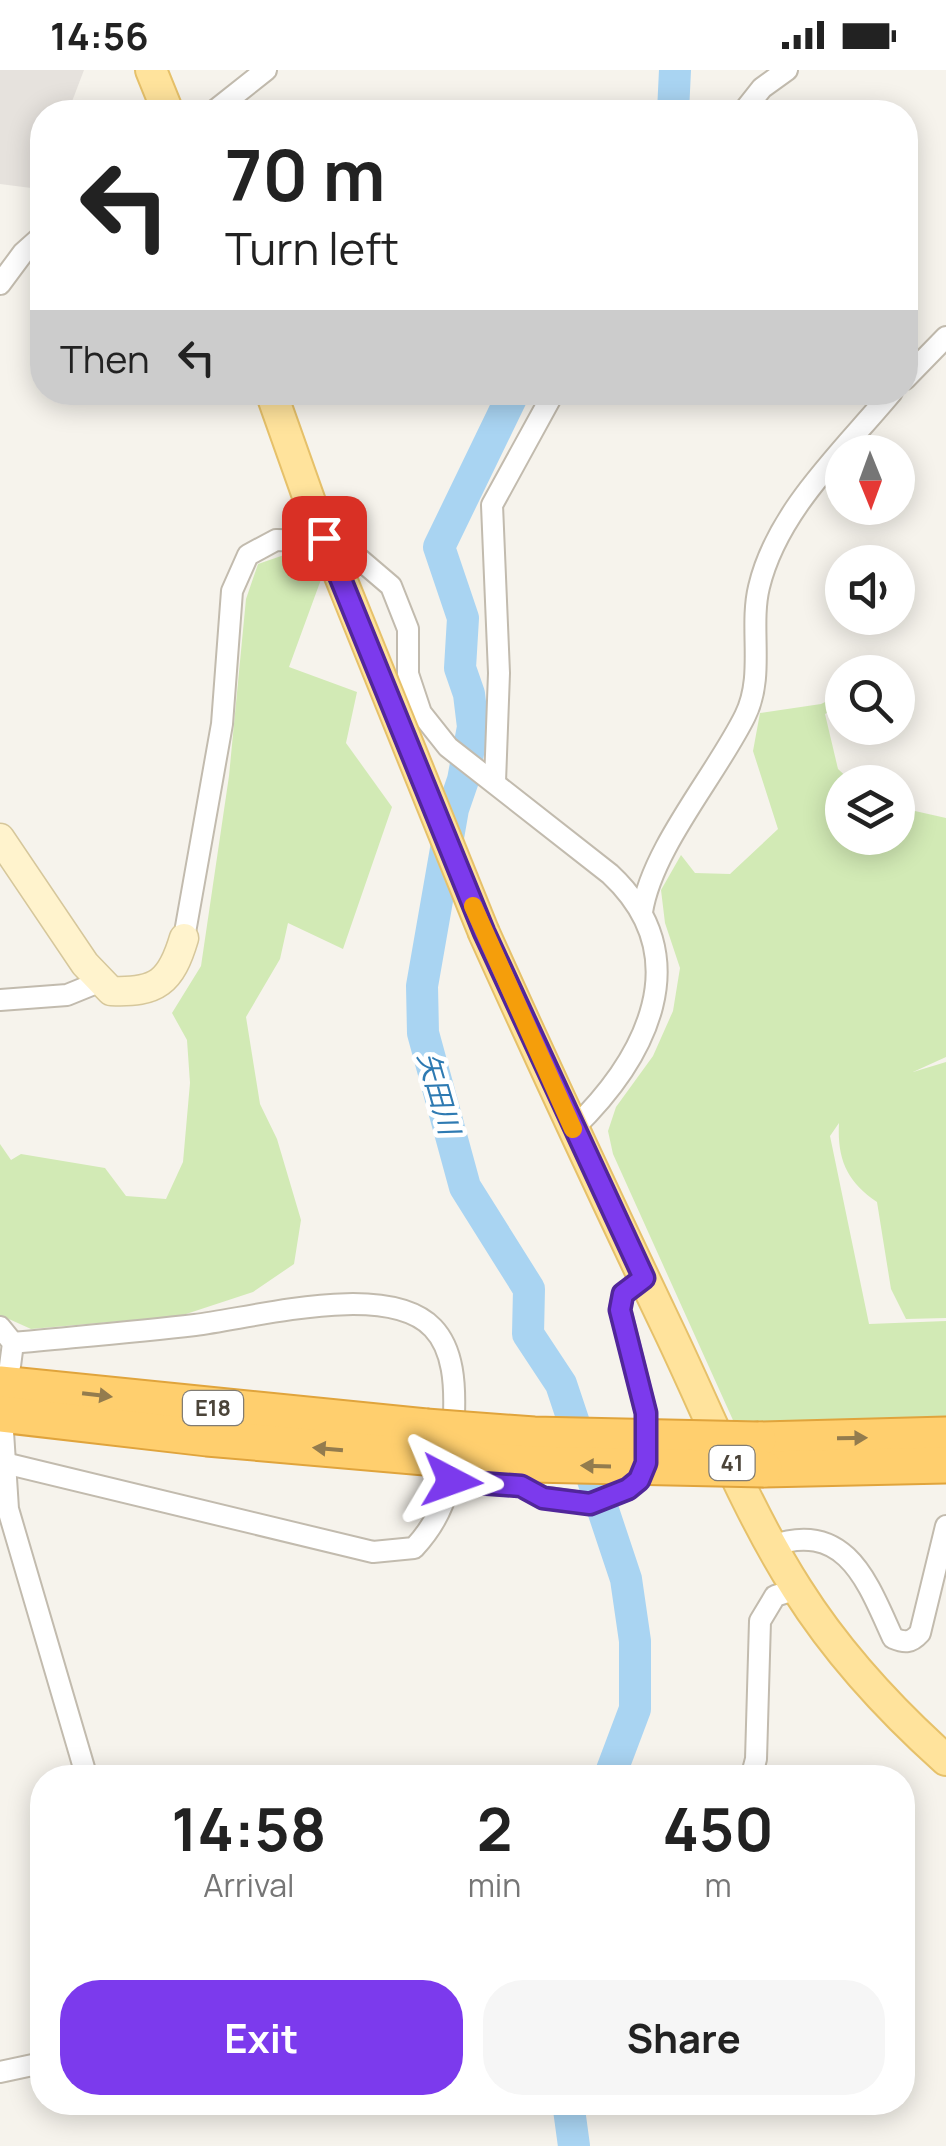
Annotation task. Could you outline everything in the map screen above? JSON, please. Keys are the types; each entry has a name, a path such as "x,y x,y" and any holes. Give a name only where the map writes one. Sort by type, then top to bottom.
{"highway":[{"name":"E18","path":"5,1375 591,1466 946,1435"},
{"name":"E18","path":"1,1423 206,1438 426,1442"},
{"name":"E18","path":"761,1454 946,1465"}],"main road":[{"path":"151,70 163,100"},
{"name":"41","path":"275,405 310,502 484,932 573,1129 772,1546 826,1632 895,1714 946,1760"}],"street":[{"path":"228,100 266,70"},
{"path":"752,100 762,88 788,70"},
{"path":"0,284 30,247"},
{"path":"918,366 946,337"},
{"path":"487,777 499,673 492,504 547,405"},
{"path":"642,912 650,878 747,712 754,680 758,592 768,555 781,528 881,405"},
{"path":"0,838 100,982 111,991 140,992 162,981 176,964 184,938 222,724 232,591 248,555 276,540 320,541 357,557 391,586 408,630 408,674 421,713 448,747 610,874 642,912 656,950 650,1016 640,1042 608,1094 573,1129"},
{"path":"0,1000 67,995 100,982"},
{"path":"452,1481 521,1486 543,1498 590,1504 628,1489 639,1480 646,1463 646,1413 620,1310 623,1294 644,1278"},
{"path":"1,1462 372,1552 414,1548 432,1529 452,1481 455,1388 449,1356 432,1327 404,1312 376,1306 306,1306 197,1324 6,1335 5,1375"},
{"path":"1,1423 1,1462 8,1509 82,1765"},
{"path":"772,1546 810,1540 834,1547 851,1559 872,1589 893,1638 914,1641 920,1633 946,1526"},
{"path":"754,1765 760,1621 775,1596 797,1589"},
{"path":"0,2072 30,2066"}],"shaded area":[{"path":"0,70 84,70 73,100 30,100 30,188 0,184"}],"green space":[{"path":"284,555 318,559 323,574 289,667 357,692 346,743 392,807 343,949 288,923 280,959 246,1017 260,1104 277,1139 301,1220 294,1264 253,1292 180,1316 31,1329 0,1315 0,1144 11,1160 21,1154 105,1168 126,1196 166,1199 183,1162 190,1083 187,1040 172,1013 201,966 229,776 246,599 258,564"},
{"path":"825,702 825,745 832,745 837,765 825,765 825,855 915,855 915,811 946,818 946,1057 913,1072 946,1062 946,1318 906,1319 891,1289 877,1202 858,1186 846,1168 839,1123 830,1136 869,1324 946,1321 946,1418 737,1429 613,1154 608,1131 616,1107 653,1056 673,1011 680,968 665,923 661,890 681,855 695,873 730,874 778,829 753,751 760,713"}],"waterway":[{"name":"矢田川","path":"674,100 675,70"},
{"name":"矢田川","path":"508,405 439,547 463,618 460,668 469,694 473,727 453,809 422,986 423,1033 465,1187 529,1289 528,1334 561,1384 626,1579 635,1641 635,1709 614,1765"},
{"name":"矢田川","path":"570,2115 574,2146"}],"slow traffic":[{"path":"473,906 573,1129"}],"route":[{"path":"324,538 484,932 644,1278 623,1294 620,1310 646,1413 646,1463 639,1480 628,1489 590,1504 543,1498 521,1486 452,1481"}]}
